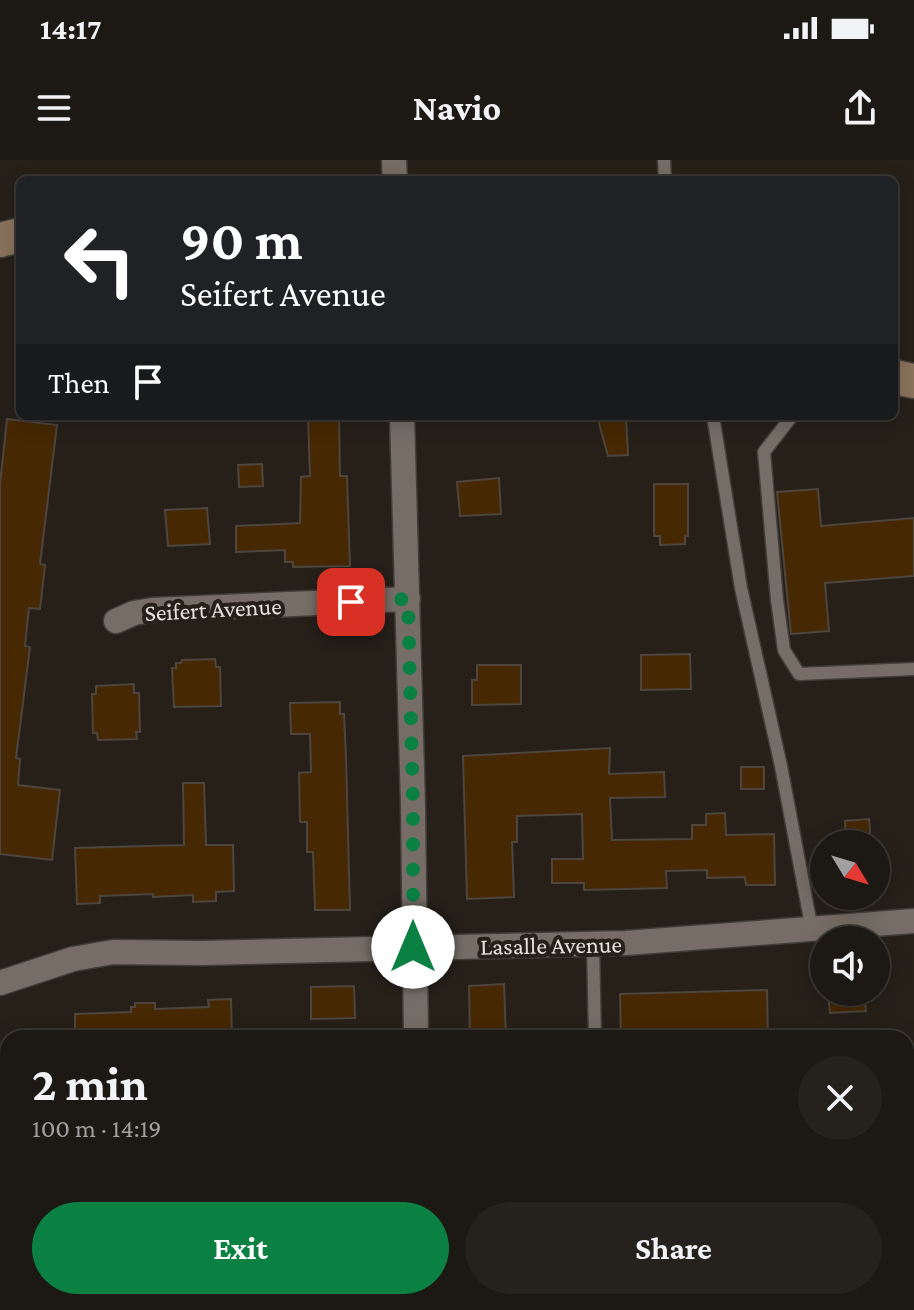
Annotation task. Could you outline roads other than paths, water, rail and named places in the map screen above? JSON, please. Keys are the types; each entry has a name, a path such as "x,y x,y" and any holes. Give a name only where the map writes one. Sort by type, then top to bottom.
{"street":[{"path":"402,420 416,1030"},
{"name":"Seifert Avenue","path":"116,621 152,610 408,599"},
{"name":"Lasalle Avenue","path":"857,926 914,921"},
{"name":"Lasalle Avenue","path":"0,983 73,959 113,952 201,953 593,944 810,930"}],"lane":[{"path":"714,420 741,588 781,766 811,926"},
{"path":"789,420 764,452 784,650 799,674 914,669"},
{"path":"593,944 595,1030"}]}
